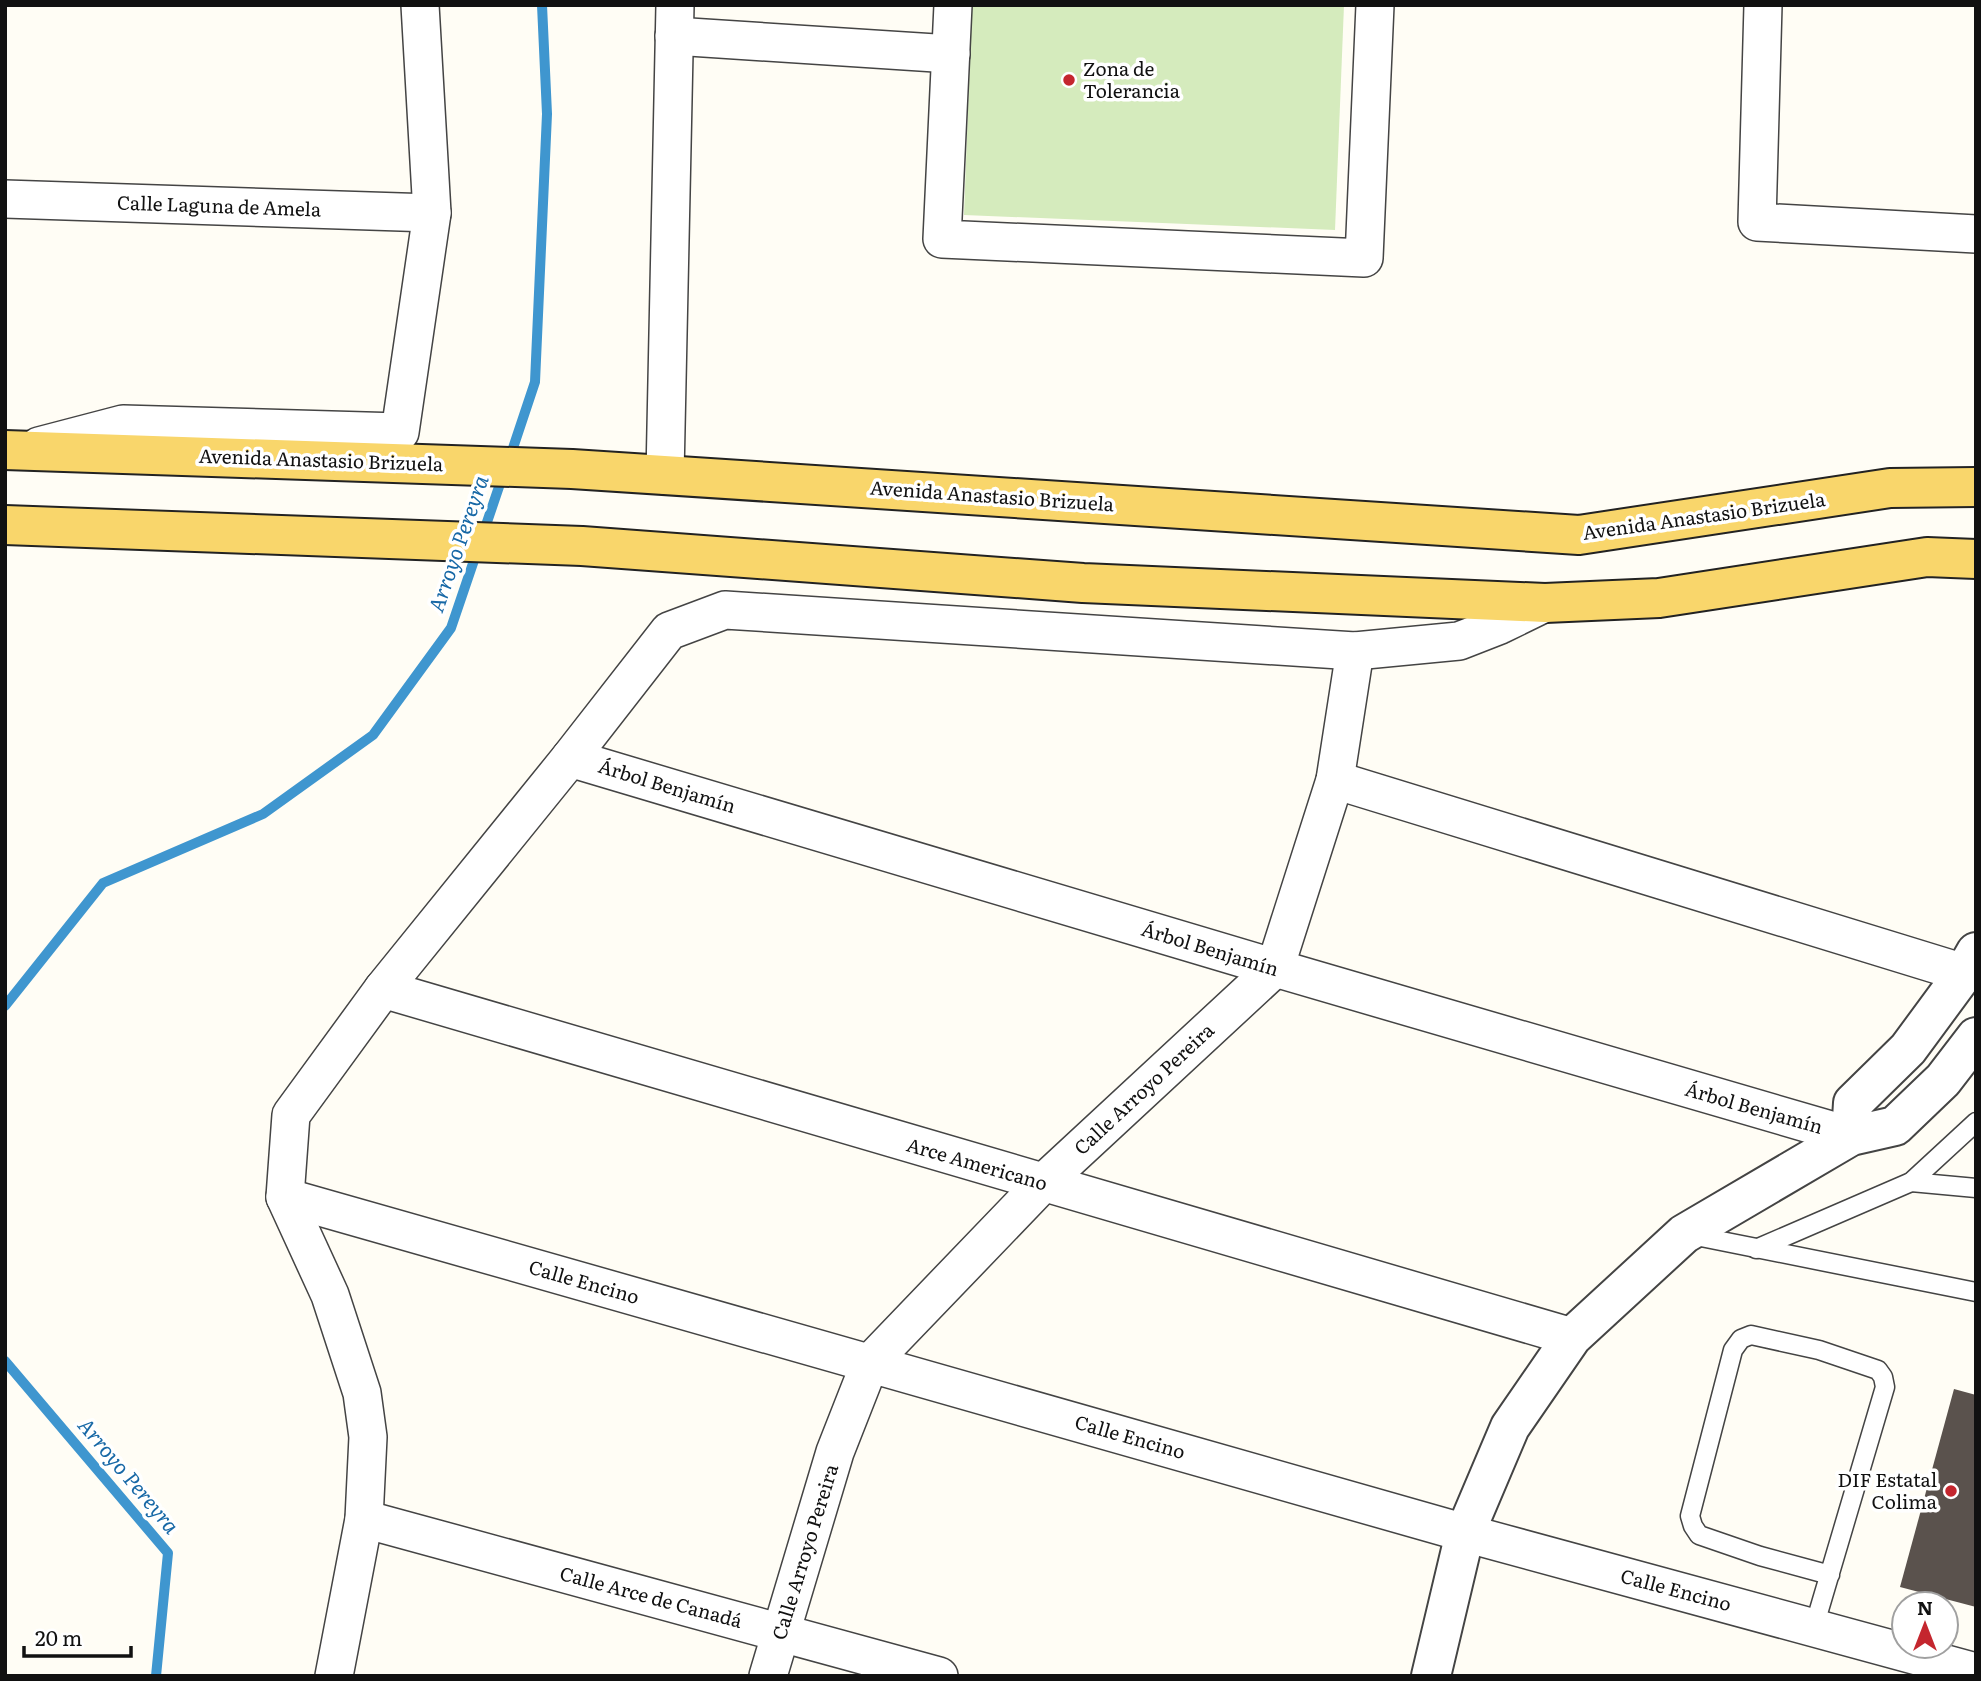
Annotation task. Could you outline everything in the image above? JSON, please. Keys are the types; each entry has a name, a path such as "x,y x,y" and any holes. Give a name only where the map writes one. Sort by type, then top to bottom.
{"main road":[{"name":"Avenida Anastasio Brizuela","path":"13,450 572,469 1579,535 1890,488 1976,487"},
{"path":"5,525 582,546 1083,583 1545,603 1659,598 1927,557 1976,559"}],"street":[{"path":"13,450 123,424 400,432 432,214 420,5"},
{"path":"953,5 942,239 1364,258 1375,5"},
{"path":"1763,5 1757,222 1976,234"},
{"path":"665,475 674,20 951,54"},
{"name":"Calle Laguna de Amela","path":"5,199 432,214"},
{"path":"334,1676 364,1519 368,1437 362,1392 330,1294 285,1197 291,1115 383,989 669,631 725,610 1355,651 1459,641 1545,603"},
{"name":"Calle Arroyo Pereira","path":"768,1676 835,1452 870,1363 1043,1183 1275,968 1335,780 1355,651"},
{"name":"Árbol Benjamín","path":"570,758 1851,1136"},
{"path":"1335,780 1970,962 1908,1049 1853,1103 1851,1136"},
{"name":"Arce Americano","path":"383,989 1572,1337"},
{"path":"1431,1676 1465,1533 1510,1427 1572,1337 1684,1234 1851,1136 1895,1125 1943,1080 1976,1038"},
{"name":"Calle Encino","path":"285,1197 1465,1533 1976,1672"},
{"name":"Calle Arce de Canadá","path":"364,1519 939,1676"}],"lane":[{"path":"1756,1249 1911,1182 1976,1122"},
{"path":"1911,1182 1976,1188"},
{"path":"1684,1234 1976,1292"},
{"path":"1814,1627 1830,1574 1885,1387 1883,1377 1878,1370 1819,1350 1751,1335 1741,1339 1733,1350 1690,1516 1693,1526 1699,1535 1760,1556 1830,1574"}],"green space":[{"path":"972,5 1344,5 1335,230 964,215"}],"building":[{"name":"DIF Estatal Colima","path":"1954,1389 1976,1395 1976,1607 1960,1603 1960,1590 1911,1590 1900,1587"}],"waterway":[{"name":"Arroyo Pereyra","path":"509,460 535,382 547,114 542,5"},
{"name":"Arroyo Pereyra","path":"5,1006 103,883 263,814 373,735 451,628 503,475"},
{"name":"Arroyo Pereyra","path":"5,1361 168,1553 156,1676"}],"place":[{"name":"Zona de Tolerancia","path":"1069,80"},
{"name":"DIF Estatal Colima","path":"1951,1491"}]}
